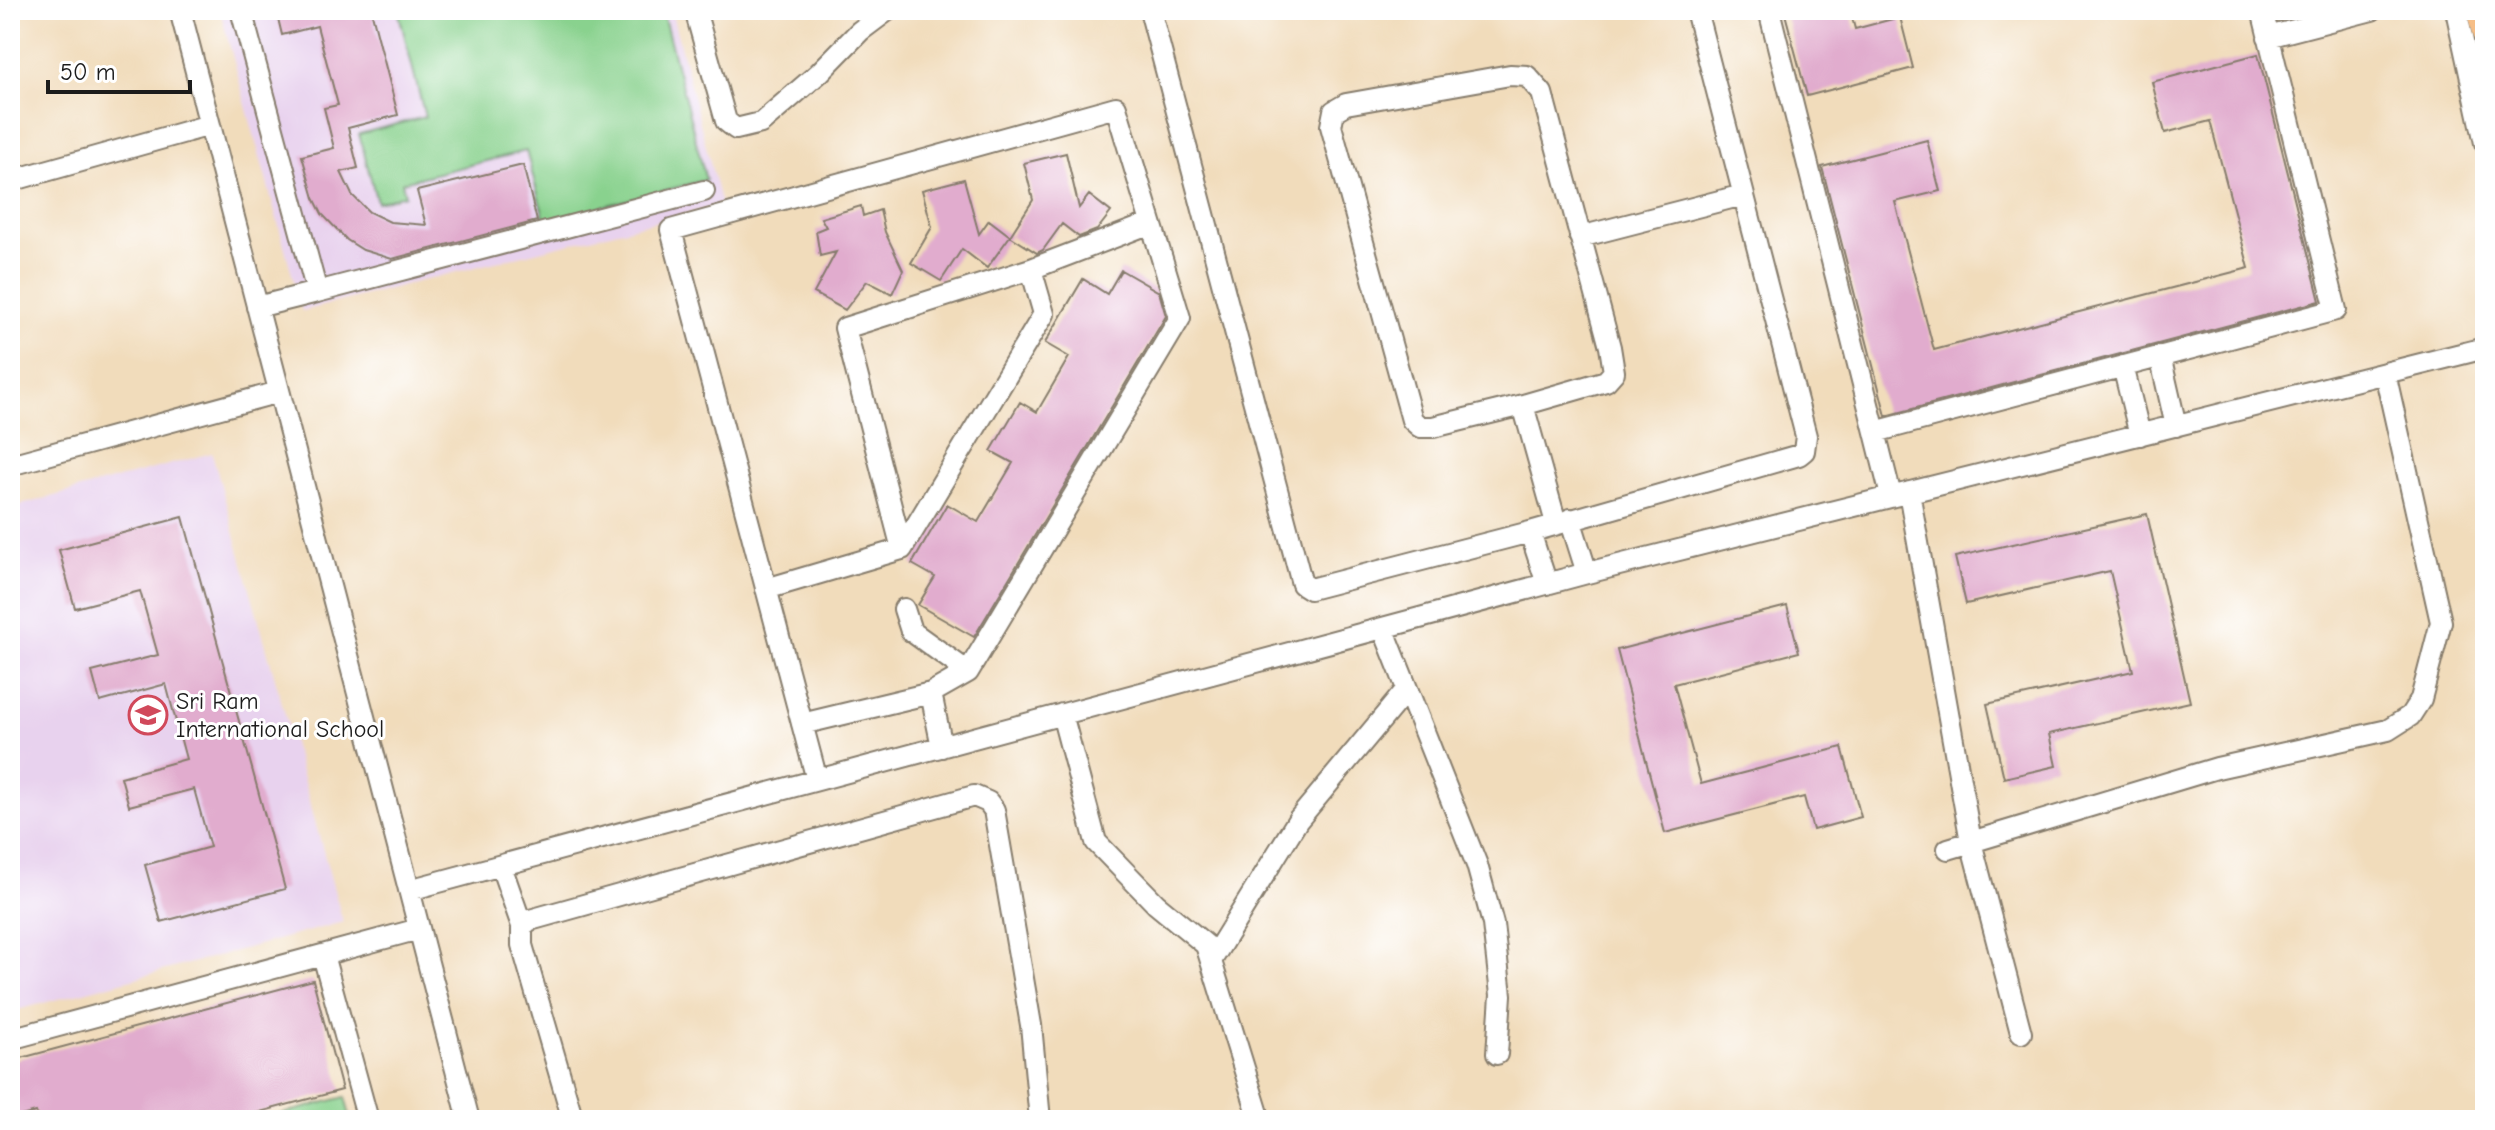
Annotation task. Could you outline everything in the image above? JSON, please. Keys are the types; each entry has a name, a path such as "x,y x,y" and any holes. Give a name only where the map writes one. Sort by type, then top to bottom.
{"main road":[{"path":"2480,10 2485,32"}],"street":[{"path":"180,10 469,1120"},
{"path":"241,10 317,292"},
{"path":"695,10 726,121 736,129 761,123 819,73 860,31 888,10"},
{"path":"1150,10 1303,586 1310,589 1567,525 1804,451 1806,436 1696,10"},
{"path":"1769,10 1875,432 1900,494 1971,842 2021,1033"},
{"path":"1875,432 2336,310 2262,10"},
{"path":"2268,37 2372,10"},
{"path":"2456,10 2485,143"},
{"path":"1510,75 1527,76 1542,93 1614,372 1606,381 1523,405 1433,427 1420,427 1412,420 1331,126 1334,111 1346,104 1510,75"},
{"path":"802,724 931,693 968,672 1180,318 1116,107 671,230 766,589 802,724 817,780"},
{"path":"10,181 210,125"},
{"path":"257,307 704,191"},
{"path":"1580,237 1743,195"},
{"path":"902,549 845,328 1031,269 1151,223"},
{"path":"766,589 902,549 1044,314 1031,269"},
{"path":"409,890 1587,573 2485,348"},
{"path":"2160,356 2176,426"},
{"path":"2123,366 2140,435"},
{"path":"1948,849 2217,768 2388,730 2410,716 2421,699 2441,622 2385,373"},
{"path":"10,465 279,392"},
{"path":"1523,405 1587,573"},
{"path":"1530,532 1547,584"},
{"path":"904,609 911,631 968,672"},
{"path":"1383,628 1477,865 1493,924 1500,973 1497,1054"},
{"path":"1211,961 1298,820 1407,689"},
{"path":"931,693 942,747"},
{"path":"1062,714 1096,842 1156,904 1206,945 1260,1120"},
{"path":"522,926 530,920 974,796 988,802 994,810 1031,1025 1040,1120"},
{"path":"501,866 522,926 522,945 573,1120"},
{"path":"10,1039 419,929"},
{"path":"323,955 368,1120"}],"shaded area":[{"path":"220,10 671,10 721,205 302,311"},
{"name":"Sri Ram International School","path":"212,453 343,922 10,1012 10,508"}],"green space":[{"path":"398,10 662,10 706,180 545,221 526,151 402,182 405,195 377,202 359,134 425,117"},
{"path":"345,1097 351,1120 260,1120"}],"building":[{"path":"276,10 371,10 398,115 348,128 358,168 341,172 352,195 369,212 390,222 426,225 417,191 523,165 537,221 392,259 363,250 347,240 322,214 302,156 334,148 324,108 338,105 317,26 282,35"},
{"path":"1784,10 1850,10 1855,29 1900,17 1913,68 1807,96"},
{"path":"2258,54 2320,301 1886,416 1822,167 1927,140 1940,191 1895,202 1934,350 2249,268 2210,121 2165,133 2152,82"},
{"path":"1066,153 1079,208 1089,195 1111,212 1097,230 1079,237 1062,224 1043,250 1037,253 1010,236 1033,200 1024,163"},
{"path":"964,179 979,234 989,220 1010,236 987,268 962,249 941,281 911,263 932,227 922,190"},
{"path":"861,206 863,216 880,210 885,232 903,270 892,294 867,281 845,310 814,293 836,252 820,256 816,231 826,227 821,218"},
{"path":"1121,270 1159,292 1166,316 974,637 918,605 935,577 912,564 947,504 978,522 1013,463 991,451 1020,402 1037,412 1069,357 1045,343 1083,279 1107,294"},
{"path":"2147,514 2190,702 2049,734 2056,766 2004,778 1987,704 2133,671 2110,571 1966,604 1955,557"},
{"path":"183,517 285,889 161,922 145,865 210,847 194,789 129,806 121,777 186,759 166,684 100,702 92,672 158,655 140,591 75,608 59,550"},
{"path":"1787,606 1799,652 1674,684 1701,784 1842,747 1861,817 1813,830 1804,797 1665,833 1617,650"},
{"path":"313,980 342,1090 230,1120 39,1120 36,1112 10,1119 10,1061"}],"place":[{"name":"Sri Ram International School","path":"148,715"}]}
